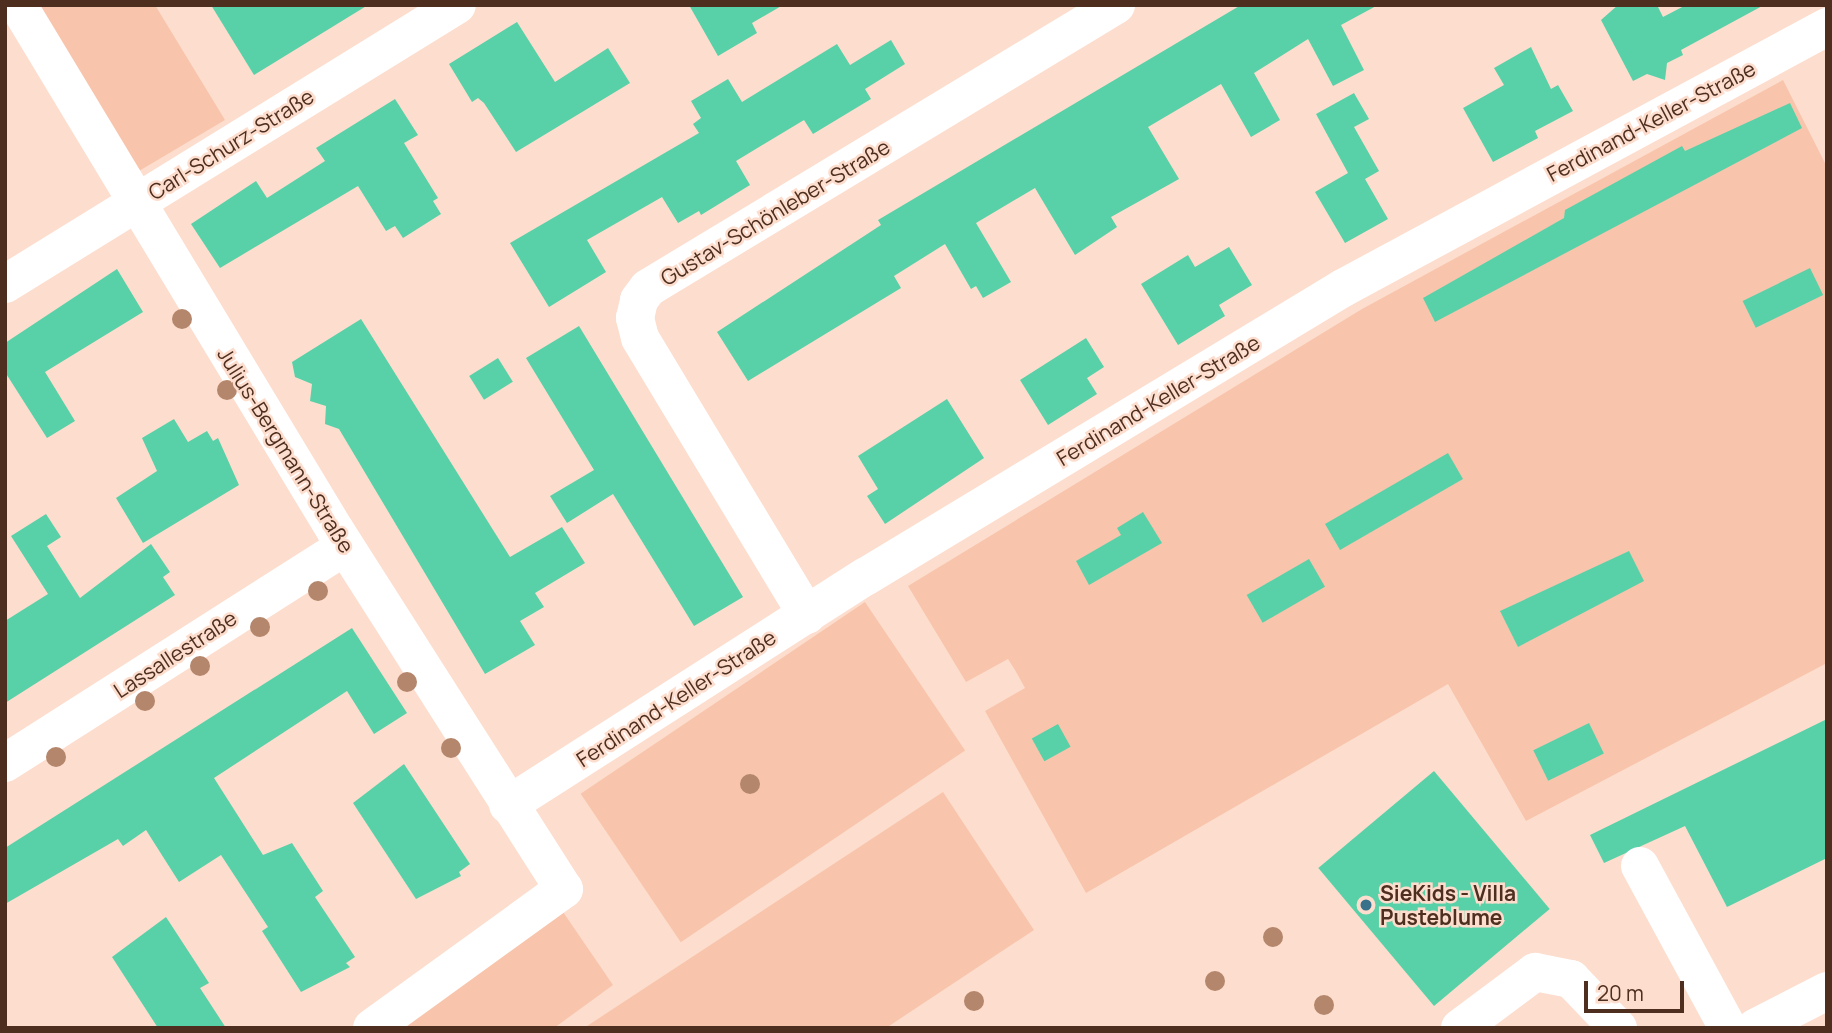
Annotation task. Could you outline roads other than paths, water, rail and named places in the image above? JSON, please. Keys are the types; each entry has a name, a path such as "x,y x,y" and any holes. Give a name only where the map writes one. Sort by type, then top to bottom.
{"street":[{"name":"Julius-Bergmann-Straße","path":"18,5 345,545 564,889 372,1028"},
{"name":"Carl-Schurz-Straße","path":"5,284 457,5"},
{"name":"Gustav-Schönleber-Straße","path":"807,615 640,338 635,318 639,300 648,288 1116,5"},
{"name":"Ferdinand-Keller-Straße","path":"509,805 807,615 1343,288 1827,27"},
{"name":"Lassallestraße","path":"5,763 345,545"},
{"path":"1640,866 1728,1028"},
{"path":"1460,1028 1535,972 1571,979 1608,1020"},
{"path":"1755,1028 1827,991"}],"place":[{"name":"SieKids - Villa Pusteblume","path":"1366,905"}]}
